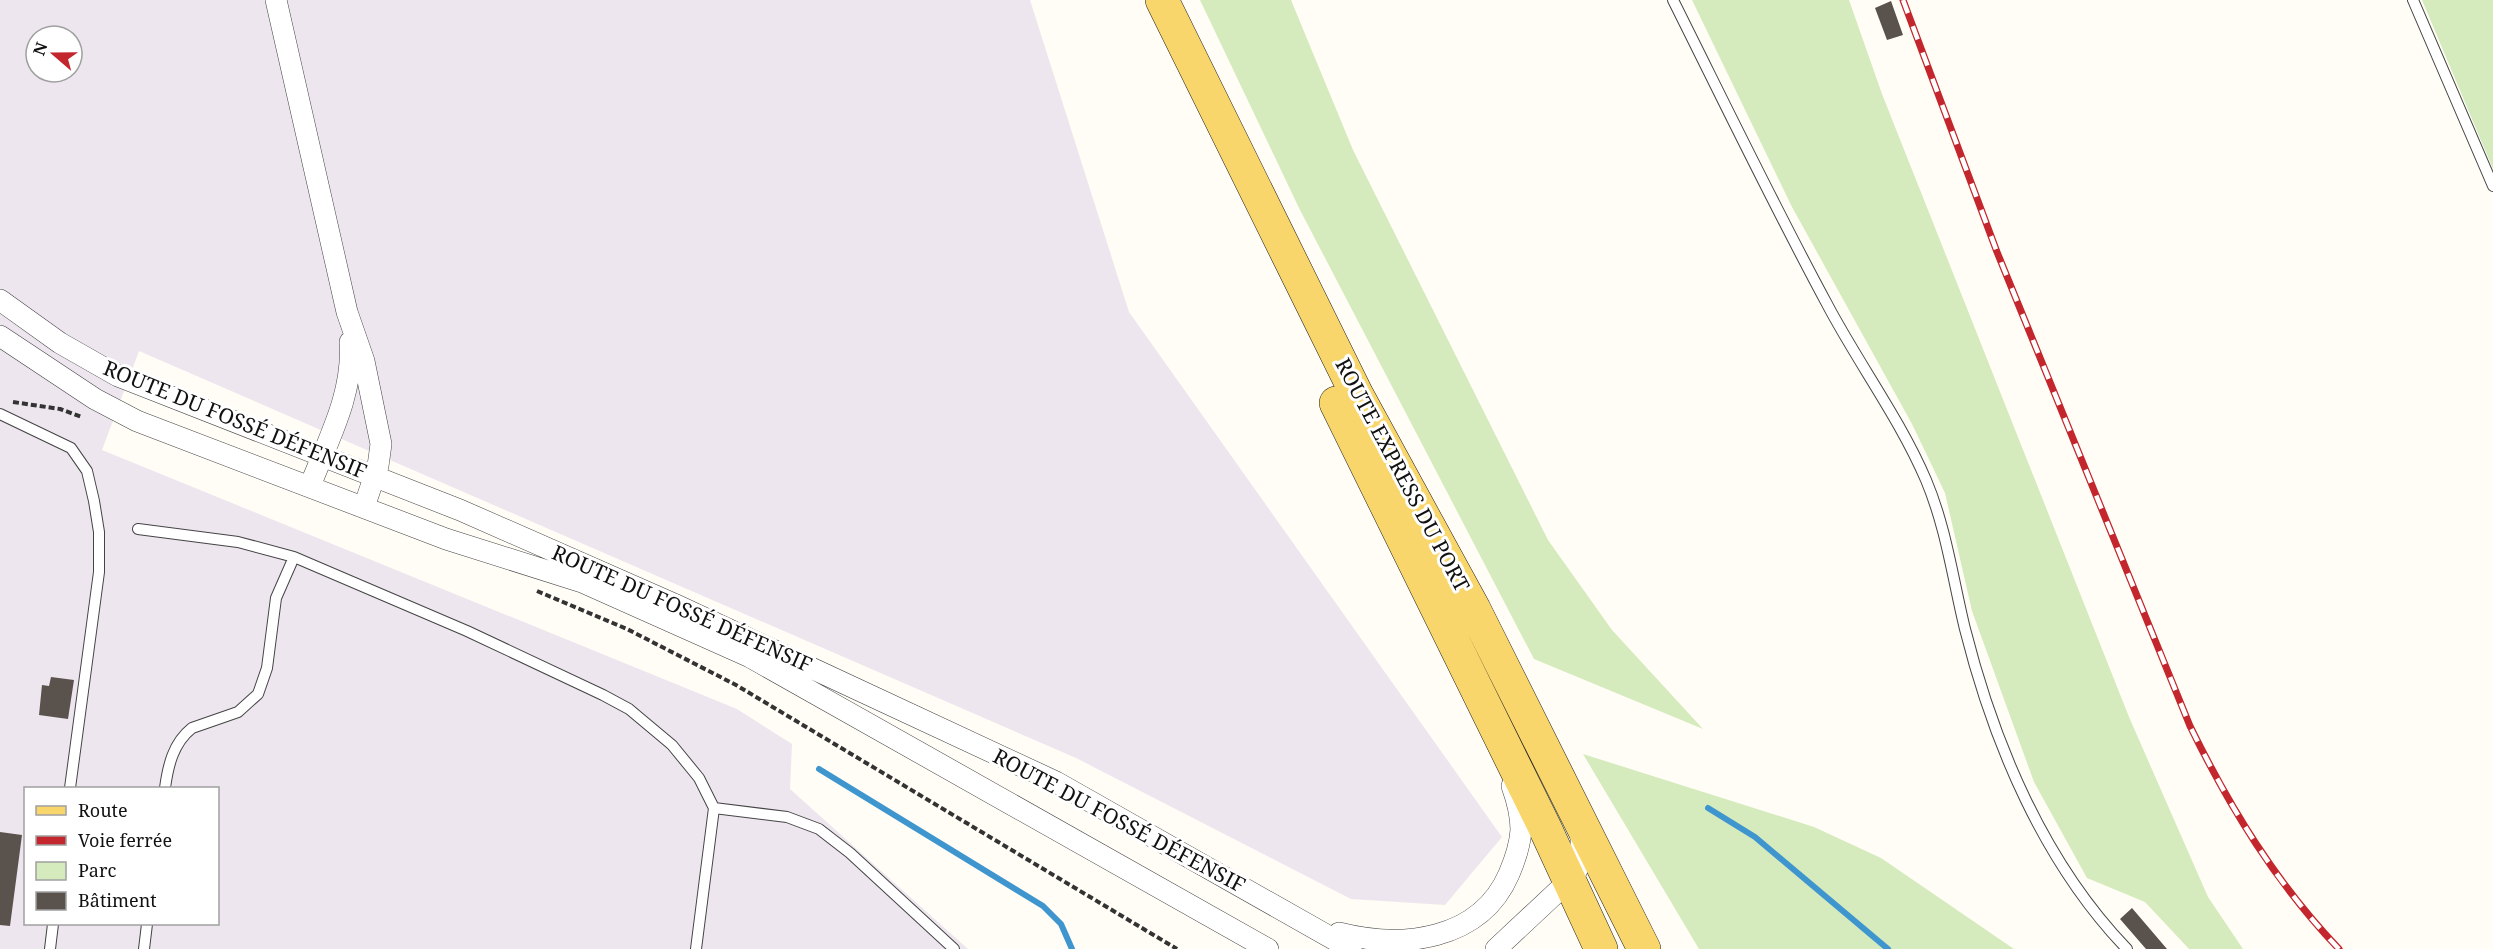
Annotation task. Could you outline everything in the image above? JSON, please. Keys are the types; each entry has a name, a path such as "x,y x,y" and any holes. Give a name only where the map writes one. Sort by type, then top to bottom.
{"main road":[{"name":"ROUTE EXPRESS DU PORT","path":"1139,0 1424,582 1479,696 1513,775 1570,881 1601,949"},
{"name":"ROUTE EXPRESS DU PORT","path":"1162,0 1357,395 1474,609 1644,949"}],"street":[{"path":"276,0 347,312 364,361 379,432 380,454 375,477 364,507"},
{"name":"ROUTE DU FOSSÉ DÉFENSIF","path":"0,300 60,343 118,376 460,510 675,604 1056,782 1351,949"},
{"path":"310,486 350,376 351,357 347,312"},
{"name":"ROUTE DU FOSSÉ DÉFENSIF","path":"0,336 78,389 126,416 458,543 582,582 750,657 1268,949"},
{"path":"1280,909 1355,940 1385,946 1405,946 1428,942 1463,928 1482,913 1500,893 1518,850 1521,821 1513,775"},
{"path":"1496,949 1570,881 1581,861 1583,847 1581,825"}],"lane":[{"path":"1673,0 1775,207 1831,312 1912,451 1926,481 1937,511 1974,662 2026,801 2057,857 2087,903 2127,949"},
{"path":"2414,0 2493,186"},
{"path":"0,414 71,448 87,471 94,501 99,539 99,572 70,787"},
{"path":"138,529 238,542 294,557 467,631 618,703 652,726 683,757 699,778 714,808 696,949"},
{"path":"165,787 169,764 176,746 186,732 238,712 258,694 267,668 276,598 294,557"},
{"path":"714,808 787,817 819,829 850,853 954,949"},
{"path":"50,949 53,925"},
{"path":"144,949 147,925"}],"path":[{"path":"534,590 627,629 736,685 1177,949"}],"shaded area":[{"path":"0,0 1030,0 1129,312 1502,837 1445,905 1351,899 1076,758 139,351 102,450 737,709 792,744 790,789 968,949 0,949"}],"green space":[{"path":"1200,0 1291,0 1353,150 1548,540 1612,630 1703,729 1534,659 1299,208"},
{"path":"1692,0 1849,0 1882,94 2129,717 2208,897 2243,949 2189,949 2145,902 2087,878 2034,782 1972,611 1945,493 1912,424 1792,207"},
{"path":"2422,0 2493,0 2493,169"},
{"path":"1583,754 1814,827 1881,858 2014,949 1699,949"}],"building":[{"path":"1891,1 1903,35 1887,40 1875,8"},
{"path":"51,677 74,680 68,719 39,715 42,685 49,686"},
{"path":"0,832 22,835 10,926 0,925"},
{"path":"2132,908 2167,949 2146,949 2120,919"}],"waterway":[{"path":"819,769 1043,906 1061,924 1072,949"},
{"path":"1708,808 1755,837 1888,949"}],"railway":[{"path":"1903,0 1997,252 2190,726 2221,786 2256,844 2295,898 2339,949"}]}
